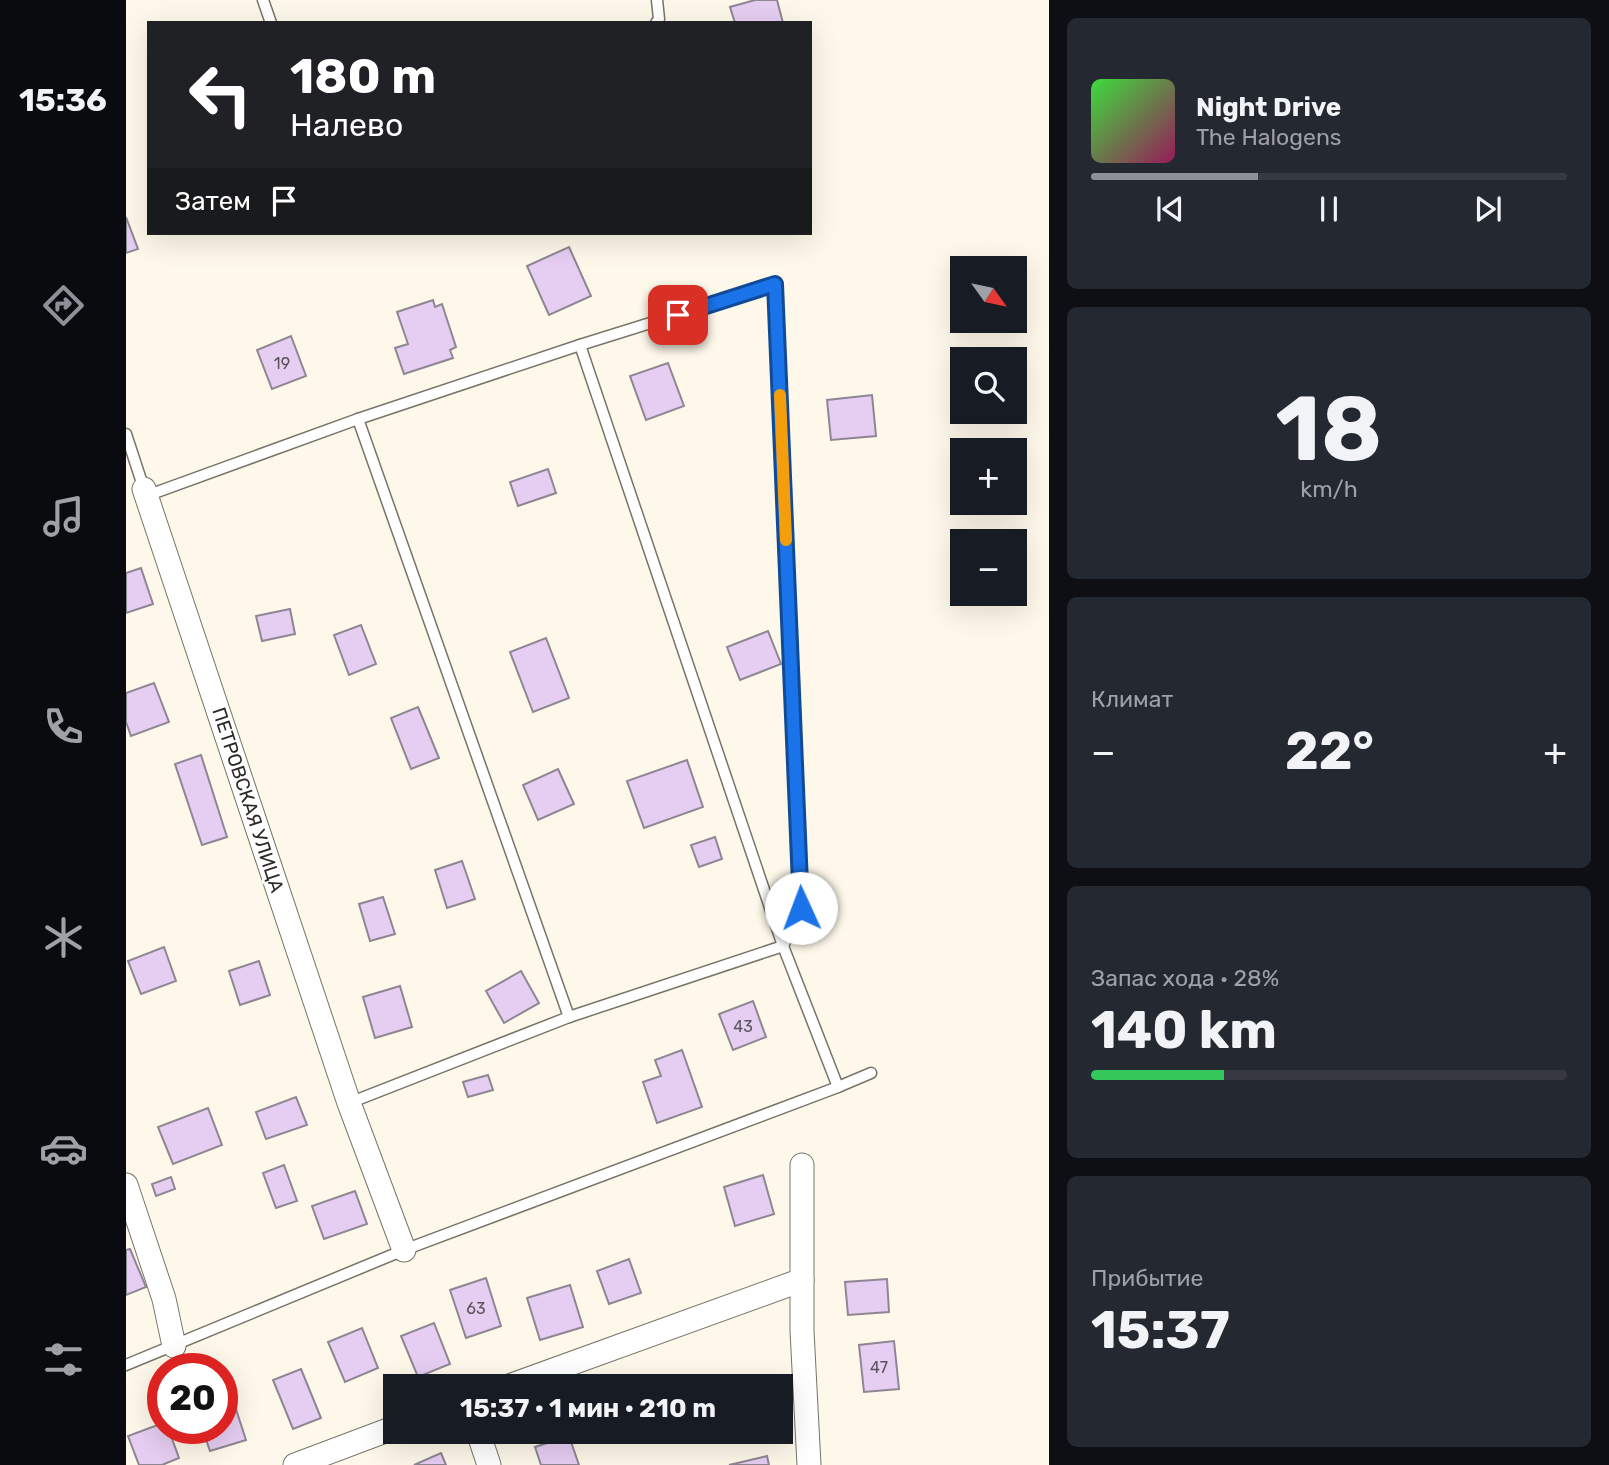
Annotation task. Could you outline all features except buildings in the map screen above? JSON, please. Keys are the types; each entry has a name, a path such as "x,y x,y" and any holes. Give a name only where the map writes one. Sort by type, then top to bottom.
{"street":[{"name":"ПЕТРОВСКАЯ УЛИЦА","path":"145,493 350,1106 404,1250"},
{"path":"802,1165 802,1331 809,1465"},
{"path":"126,1185 164,1298 174,1346"},
{"path":"542,1374 802,1280"},
{"path":"295,1465 383,1432"},
{"path":"482,1444 489,1465"}],"lane":[{"path":"263,0 270,21"},
{"path":"657,0 658,21"},
{"path":"126,434 145,493 580,345 775,284 801,908 783,946 569,1017 350,1106"},
{"path":"580,345 783,946 838,1087"},
{"path":"358,419 569,1017"},
{"path":"126,1365 404,1250 871,1073"}],"slow traffic":[{"path":"780,395 786,540"}],"route":[{"path":"678,315 775,284 801,908"}]}
